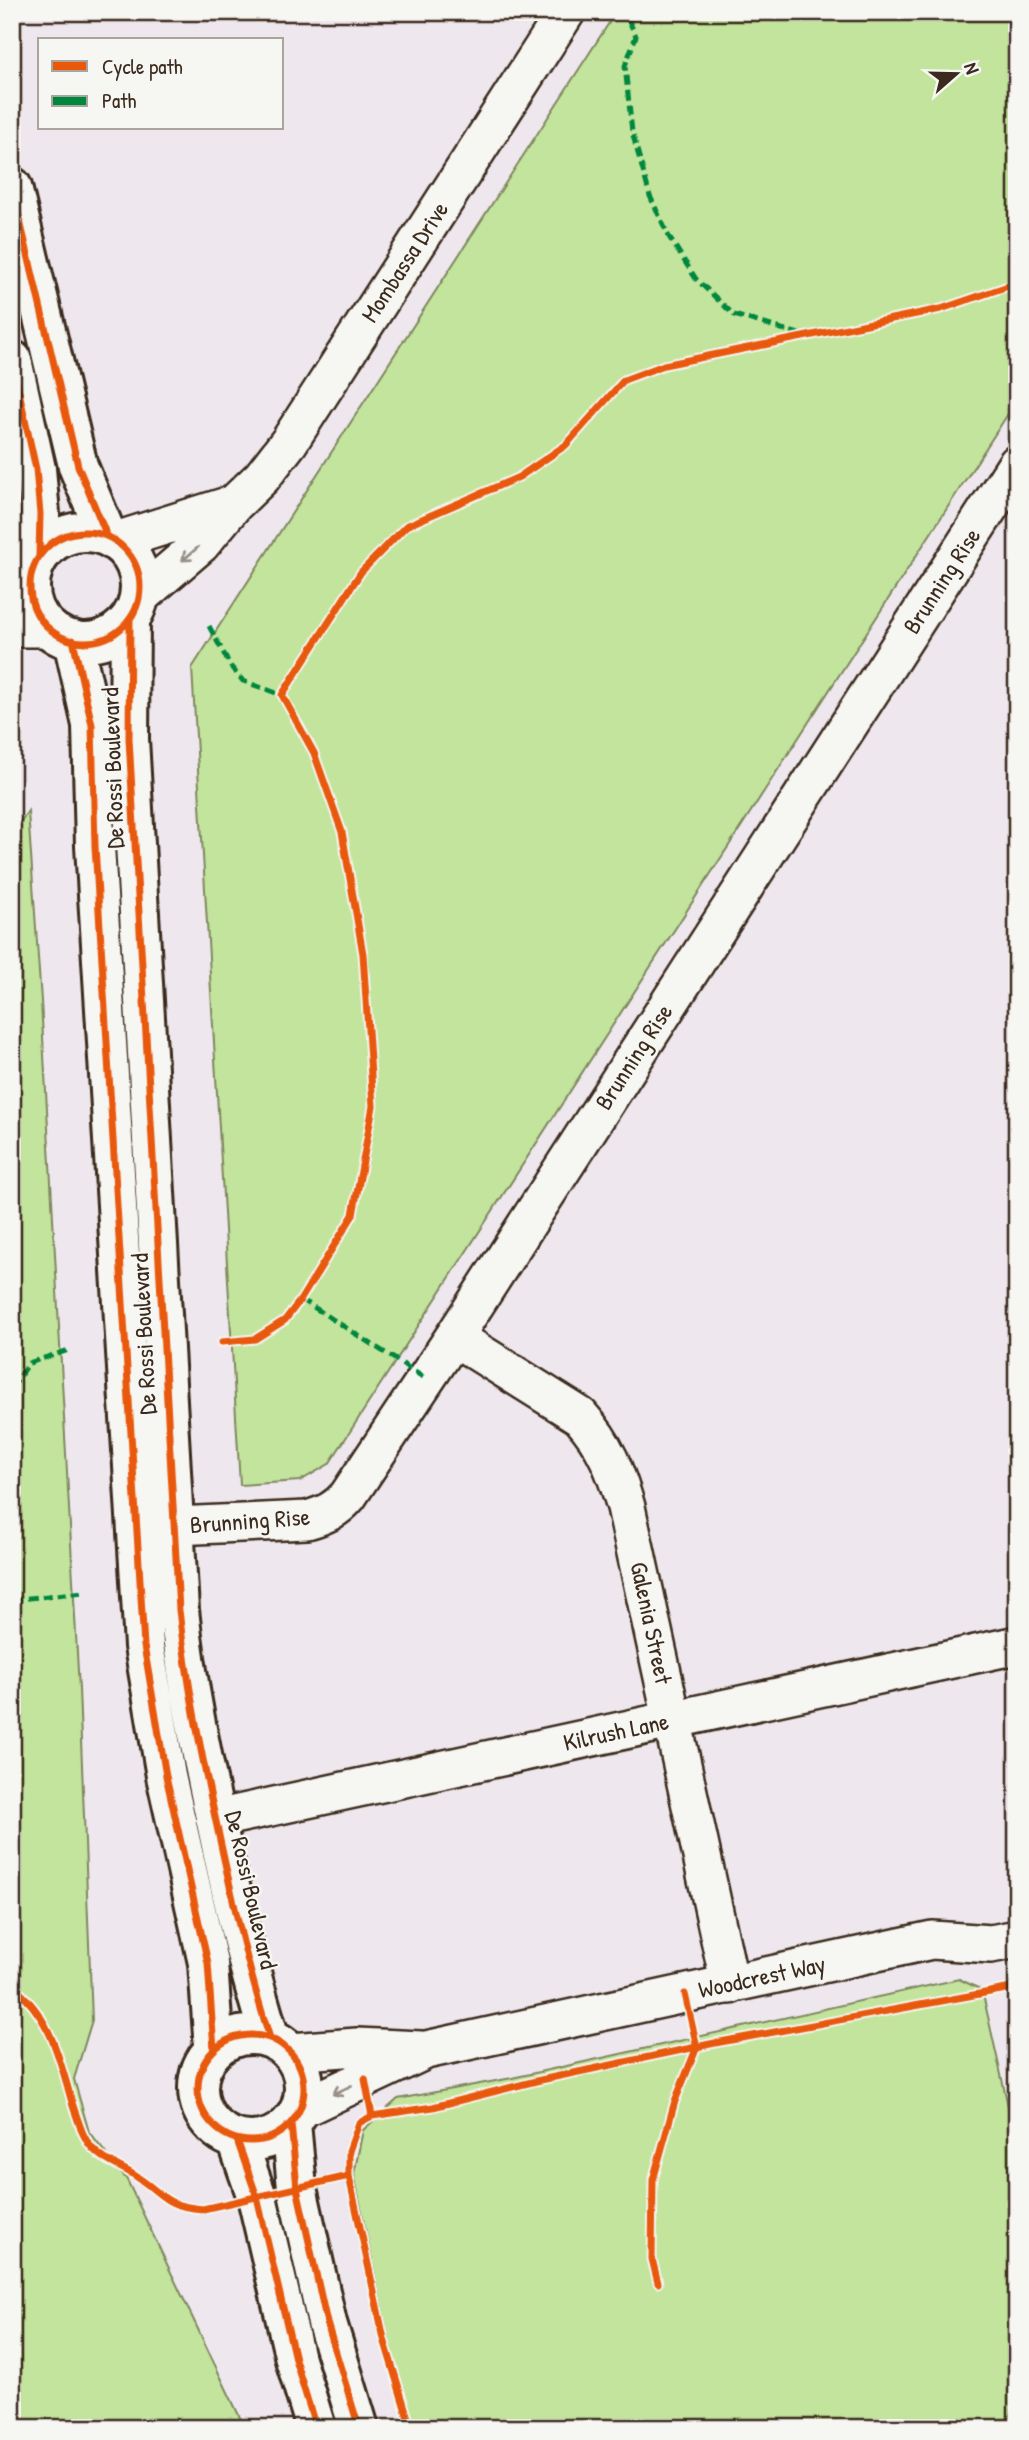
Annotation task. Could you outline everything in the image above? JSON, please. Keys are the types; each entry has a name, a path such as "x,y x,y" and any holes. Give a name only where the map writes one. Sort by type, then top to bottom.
{"street":[{"name":"Mombassa Drive","path":"135,608 201,544 262,477 289,442 566,12"},
{"path":"12,187 78,466 111,538"},
{"path":"12,360 36,468 40,514 29,566 31,598 45,632 89,642 105,638 119,630 135,608 140,581 136,565 128,551 111,538 88,531 69,534 53,542 29,566"},
{"name":"Brunning Rise","path":"175,1526 307,1520 325,1515 339,1507 454,1337 1017,464"},
{"name":"Mombassa Drive","path":"111,538 234,505"},
{"name":"De Rossi Boulevard","path":"135,608 129,739 186,1674 248,1967 280,2045"},
{"name":"De Rossi Boulevard","path":"45,632 92,725 95,846 144,1646 166,1776 208,1963 214,2050"},
{"name":"Galenia Street","path":"454,1337 580,1416 609,1455 626,1507 730,1985"},
{"name":"Kilrush Lane","path":"215,1819 1017,1645"},
{"name":"Woodcrest Way","path":"280,2045 426,2050 932,1940 991,1944 1017,1940"},
{"path":"296,2116 280,2133 267,2139 251,2142 237,2140 222,2133 210,2123 202,2109 198,2093 204,2062 226,2040 240,2035 256,2034 280,2045 304,2079 296,2116 297,2188 327,2323 359,2428"},
{"name":"Woodcrest Way","path":"296,2116 426,2050"},
{"path":"237,2140 257,2197 295,2358 316,2428"}],"green space":[{"path":"616,12 1017,12 1017,400 329,1464 300,1481 240,1485 192,668"},
{"path":"28,811 79,1689 92,2020 74,2079 89,2132 127,2180 245,2428 12,2428 12,834"},
{"path":"959,1979 982,1990 1017,2146 1017,2428 415,2428 394,2366 354,2174 363,2130 398,2099 512,2078"}],"marked path":[{"path":"615,12 629,21 636,36 625,66 632,132 650,196 669,237 696,279 734,315 799,334"},
{"path":"209,626 231,667 243,681 282,695"},
{"path":"301,1299 426,1379"},
{"path":"12,1388 29,1363 69,1350"},
{"path":"12,1600 83,1592"}],"cycle path":[{"path":"12,187 78,466 107,536"},
{"path":"222,1342 255,1339 285,1320 301,1299 353,1215 373,1106 363,954 342,832 314,753 282,695 361,572 406,526 519,477 566,445 624,380 664,365 941,309 1017,283"},
{"path":"12,360 36,469 40,514 39,556"},
{"path":"85,532 106,536 124,548 136,566 140,587 136,608 124,626 106,638 85,642 64,638 46,626 34,608 30,587 34,566 46,548 64,536 85,532"},
{"path":"130,619 129,739 179,1610 191,1694 212,1803 241,1935 270,2038"},
{"path":"73,640 92,725 95,846 144,1646 166,1776 208,1963 214,2050"},
{"path":"12,1986 26,1998 46,2026 59,2058 79,2124 89,2144 102,2157 131,2173 173,2203 203,2209 349,2176 384,2339 411,2428"},
{"path":"372,2116 433,2107 536,2081 715,2043 1017,1987"},
{"path":"658,2283 652,2259 653,2180 675,2101 697,2047 685,1994"},
{"path":"251,2035 271,2039 289,2050 300,2068 304,2088 300,2108 289,2126 271,2137 251,2141 231,2137 213,2126 202,2108 198,2088 202,2068 213,2050 231,2039 251,2035"},
{"path":"349,2176 349,2151 359,2123 372,2116 365,2079"},
{"path":"291,2123 297,2188 327,2323 359,2428"},
{"path":"237,2140 257,2197 295,2359 316,2428"}]}
